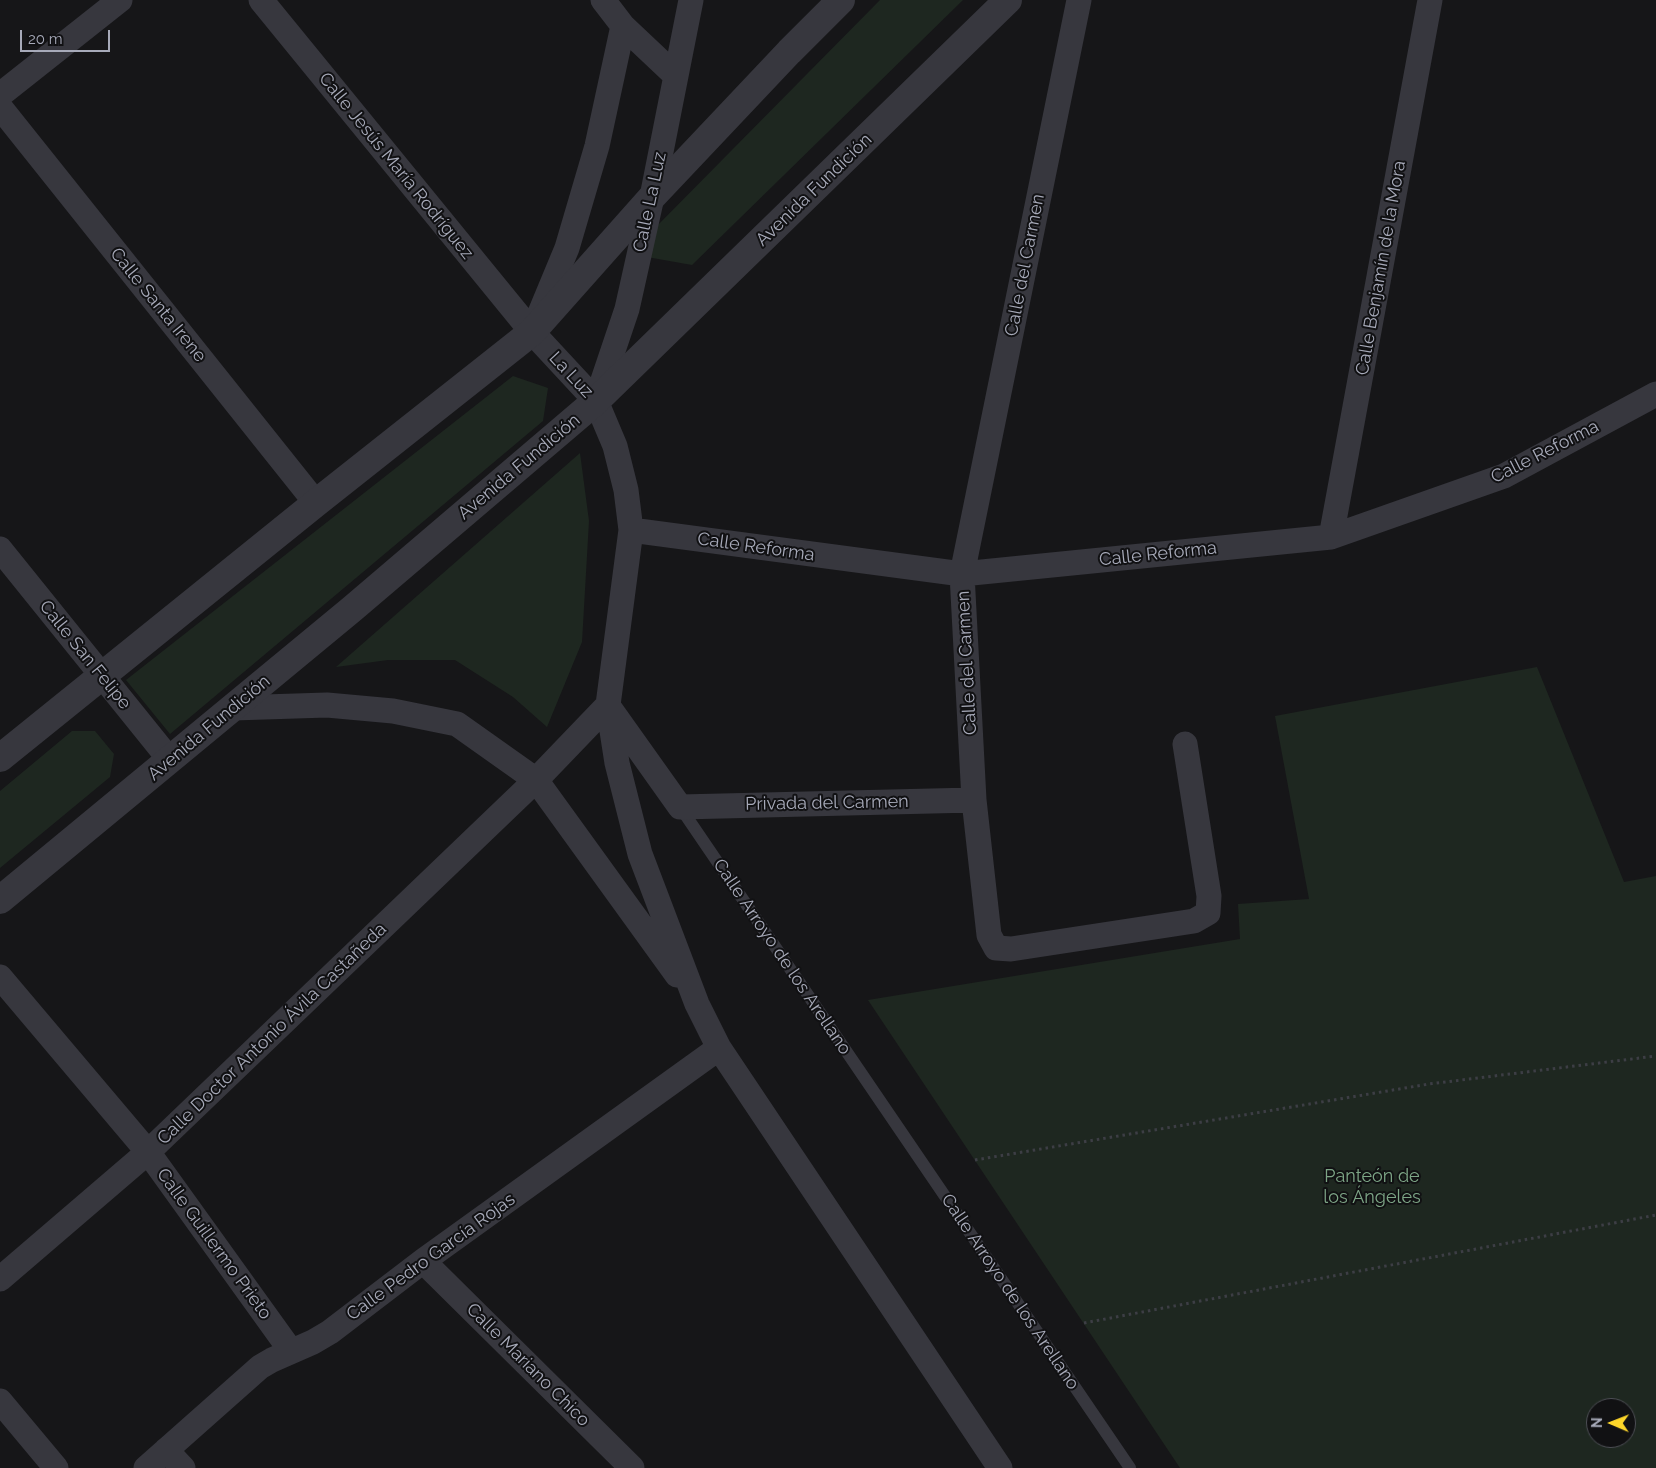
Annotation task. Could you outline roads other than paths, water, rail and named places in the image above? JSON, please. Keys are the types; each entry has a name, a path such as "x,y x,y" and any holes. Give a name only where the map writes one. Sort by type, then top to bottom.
{"street":[{"path":"0,95 120,0"},
{"name":"Calle Jesús María Rodríguez","path":"261,0 532,332"},
{"path":"602,0 623,26 676,76"},
{"name":"Calle La Luz","path":"596,401 627,309 652,197 691,0"},
{"path":"0,758 316,503 532,332 652,197 789,52 841,0"},
{"name":"Avenida Fundición","path":"0,900 170,760 596,401 1008,0"},
{"name":"Calle del Carmen","path":"1079,0 962,574 974,800 989,935 996,948 1011,949 1194,921 1208,913 1209,896 1185,744"},
{"name":"Calle Benjamín de la Mora","path":"1331,537 1430,0"},
{"path":"532,332 567,248 597,146 623,26"},
{"name":"Calle Santa Irene","path":"0,107 316,503"},
{"name":"La Luz","path":"532,332 596,401 615,446 626,490 631,530 608,705"},
{"name":"Calle Reforma","path":"631,530 962,574 1331,537 1504,476 1656,394"},
{"name":"Calle San Felipe","path":"0,549 170,760"},
{"path":"232,708 327,705 392,710 457,724 536,780 697,1004"},
{"path":"536,780 608,705"},
{"path":"608,705 617,763 640,854 697,1004 719,1048 1000,1468"},
{"name":"Calle Arroyo de los Arellano","path":"608,705 680,807"},
{"name":"Calle Doctor Antonio Ávila Castañeda","path":"0,1279 148,1152 536,780"},
{"name":"Privada del Carmen","path":"680,807 974,800"},
{"name":"Calle Guillermo Prieto","path":"0,978 148,1152 291,1351"},
{"name":"Calle Pedro García Rojas","path":"146,1468 260,1367 330,1332 424,1261 719,1048"},
{"name":"Calle Mariano Chico","path":"424,1261 632,1468"},
{"path":"0,1401 56,1468"},
{"path":"166,1450 183,1468"}],"lane":[{"name":"Calle Arroyo de los Arellano","path":"680,807 1130,1468"}],"park label":[{"name":"Panteón de los Ángeles","path":"1372,1187"}]}
